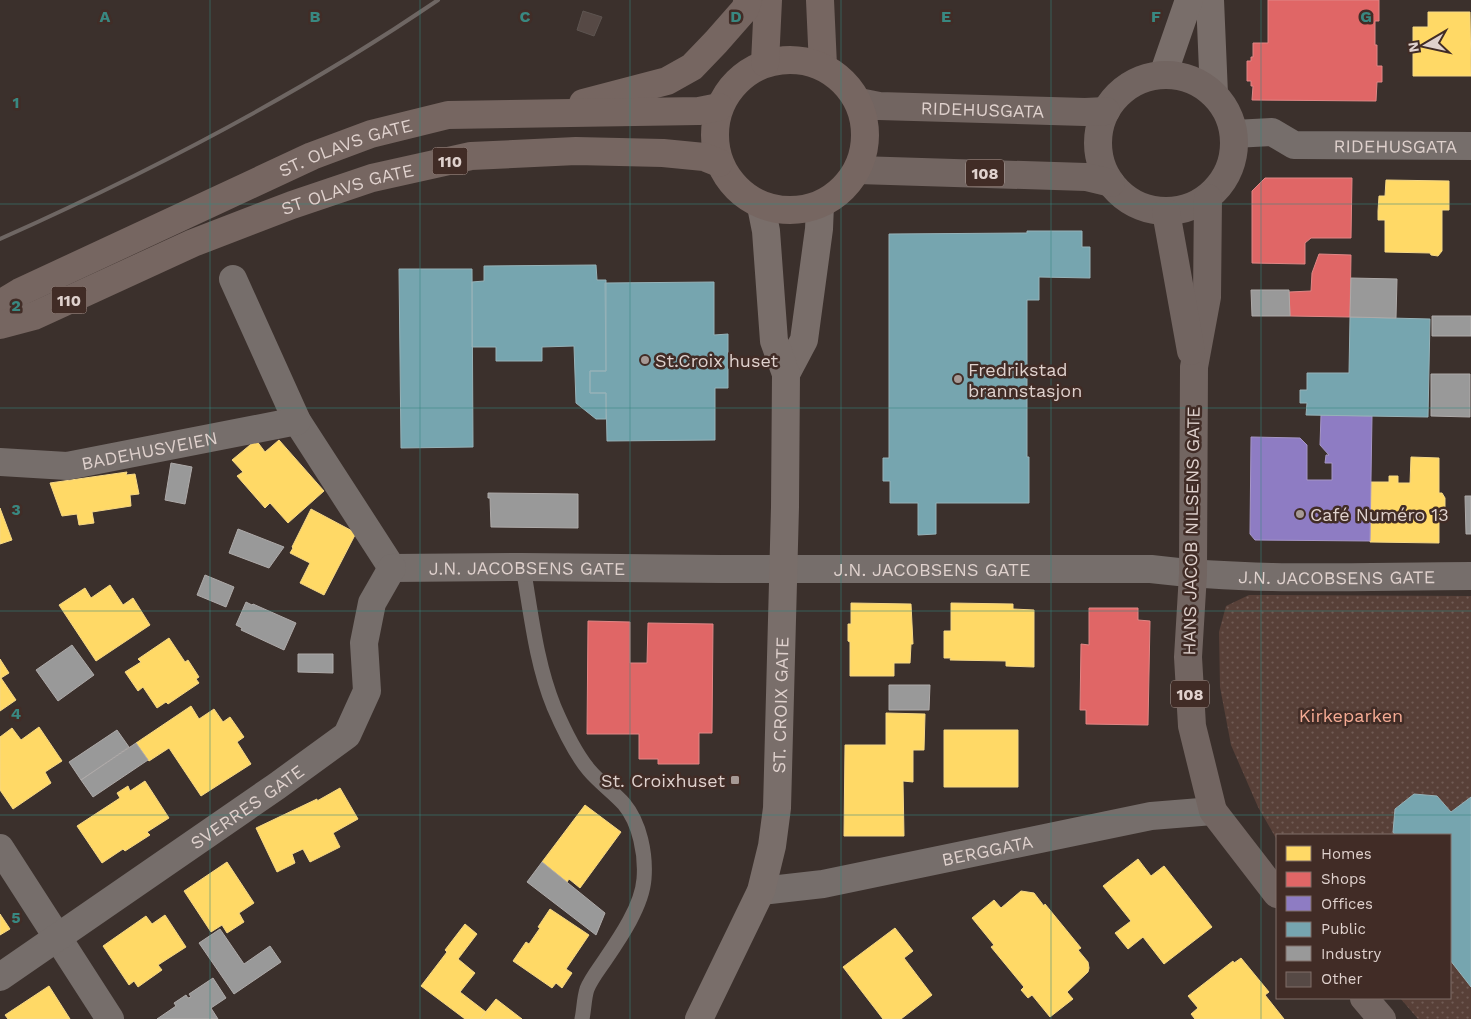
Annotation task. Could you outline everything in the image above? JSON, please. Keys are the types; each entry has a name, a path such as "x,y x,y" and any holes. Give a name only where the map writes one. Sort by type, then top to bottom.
{"highway":[{"name":"110","path":"550,113 632,89 668,81 692,67 745,9 748,0"},
{"path":"765,63 768,0"},
{"path":"820,0 822,66"},
{"path":"794,59 822,66 844,81 859,102 866,136 858,170 842,191 820,206 790,212 761,206 736,189 719,163 714,135 719,107 737,80 765,63 794,59"},
{"name":"ST. OLAVS GATE","path":"0,304 20,292 304,160 371,134 448,114 700,111 719,107"},
{"name":"ST OLAVS GATE","path":"0,325 34,316 194,243 310,199 372,178 471,156 576,152 663,153 704,158 719,163"}],"main road":[{"name":"108","path":"1163,75 1190,79 1214,94 1227,112 1234,134 1234,152 1230,170 1208,198 1188,208 1166,212 1135,204 1111,183 1102,166 1098,148 1100,129 1106,111 1121,92 1140,80 1163,75"},
{"name":"RIDEHUSGATA","path":"859,102 880,106 1106,111"},
{"name":"108","path":"858,170 1086,177 1111,183"},
{"name":"HANS JACOB NILSENS GATE","path":"1208,198 1206,297 1194,367 1193,574 1188,657 1192,726 1213,811"},
{"name":"HANS JACOB NILSENS GATE","path":"1166,212 1194,367"},
{"name":"108","path":"1213,811 1276,893"}],"street":[{"path":"1163,75 1189,0"},
{"path":"1210,0 1214,94"},
{"name":"RIDEHUSGATA","path":"1234,134 1272,132 1294,145 1471,146"},
{"name":"ST. CROIX GATE","path":"699,1019 761,891 772,846 777,808 786,374 774,342 766,231 761,206"},
{"name":"ST. CROIX GATE","path":"786,374 804,340 819,229 820,206"},
{"path":"233,279 297,420 392,568"},
{"name":"BADEHUSVEIEN","path":"0,462 67,466 297,420"},
{"name":"J.N. JACOBSENS GATE","path":"392,568 1151,570 1246,576 1471,576"},
{"name":"SVERRES GATE","path":"0,977 278,786 347,735 367,691 364,643 372,603 392,568"},
{"name":"BERGGATA","path":"761,891 823,884 1151,816 1213,811"},
{"path":"0,848 110,1019"}],"lane":[{"path":"523,567 544,680 555,708 576,750 588,769 625,805 636,826 645,866 644,882 637,904 623,934 592,979 587,990 582,1019"}],"green space":[{"name":"Kirkeparken","path":"1249,595 1471,596 1471,1019 1418,1019 1401,999 1451,999 1451,834 1276,834 1276,838 1258,807 1231,745 1220,687 1219,632 1226,606"}],"building: Homes":[{"path":"1428,12 1470,12 1471,76 1413,76 1413,27 1428,27"},
{"path":"1386,180 1449,181 1449,210 1442,210 1442,251 1438,256 1431,255 1430,253 1385,252 1385,220 1378,220 1378,211 1379,196 1385,196"},
{"path":"256,440 265,452 279,440 324,491 288,523 270,503 265,508 237,476 243,472 232,460"},
{"path":"1411,457 1439,458 1439,493 1442,493 1445,498 1445,509 1442,515 1439,515 1439,543 1370,542 1371,482 1389,482 1389,476 1398,476 1398,483 1410,483"},
{"path":"127,472 126,475 135,474 139,494 130,495 131,506 92,512 94,523 79,525 77,514 62,516 50,483"},
{"path":"0,508 12,540 0,544"},
{"path":"311,509 356,533 324,595 300,583 310,563 290,553"},
{"path":"110,585 123,605 133,598 150,625 96,661 59,605 85,588 91,598"},
{"path":"851,603 911,604 913,644 911,644 910,663 894,663 894,676 850,676 848,624 851,624"},
{"path":"951,603 1013,604 1013,609 1034,610 1034,667 1006,666 1006,661 950,660 951,658 944,658 944,631 951,631"},
{"path":"169,638 185,662 188,660 199,677 196,679 199,683 168,704 166,702 157,708 143,687 138,691 125,672 141,662 138,659"},
{"path":"0,659 9,673 1,678 16,700 0,711"},
{"path":"191,706 199,719 214,709 223,722 230,717 244,737 237,742 251,764 201,796 169,748 149,761 136,743"},
{"path":"886,713 925,714 924,750 913,750 913,782 903,781 904,836 844,836 845,745 886,745"},
{"path":"39,727 62,761 45,772 51,783 13,809 0,790 0,737 12,728 21,740"},
{"path":"944,730 1018,730 1018,787 944,787"},
{"path":"145,781 169,818 147,832 150,835 125,851 123,849 102,863 77,826 120,798 117,793 128,786 130,791"},
{"path":"340,788 358,819 333,833 340,847 310,862 303,849 292,854 295,863 277,872 256,828 317,799 317,801"},
{"path":"585,805 621,832 580,888 569,879 567,882 542,862"},
{"path":"1138,859 1151,876 1164,866 1212,927 1164,964 1143,937 1128,949 1115,933 1131,921 1103,886"},
{"path":"227,862 254,903 239,913 244,922 227,933 222,925 211,932 184,891"},
{"path":"1021,891 1034,893 1044,906 1045,904 1081,948 1078,950 1088,962 1088,972 1067,992 1073,999 1050,1017 1032,995 1028,998 1021,990 1024,987 991,947 994,945 972,918 994,900 1001,908"},
{"path":"550,909 589,935 566,969 572,973 562,988 556,983 552,988 513,961 526,942 529,944"},
{"path":"0,914 10,929 0,935"},
{"path":"165,915 186,947 158,965 162,970 138,987 134,981 129,985 103,946 146,916 152,924"},
{"path":"465,924 477,934 458,959 475,973 460,992 486,1012 480,1019 465,1019 421,986 447,952 445,950"},
{"path":"895,928 913,951 904,958 932,995 901,1019 883,1019 843,967"},
{"path":"1241,958 1269,992 1265,995 1284,1019 1195,1019 1191,1014 1198,1008 1188,996 1233,961 1234,963"},
{"path":"49,986 70,1019 8,1019 5,1015"},
{"path":"496,999 522,1019 480,1019"}],"building: Shops":[{"path":"1268,0 1379,0 1379,21 1375,21 1375,45 1377,45 1377,66 1382,66 1382,82 1377,82 1376,101 1252,100 1253,86 1251,86 1251,81 1247,81 1247,61 1251,61 1251,57 1253,57 1253,43 1268,43"},
{"path":"1265,178 1352,178 1351,238 1311,238 1305,243 1305,264 1252,263 1252,191"},
{"path":"1319,254 1351,255 1350,317 1290,316 1289,292 1311,291 1312,273"},
{"path":"1089,608 1138,608 1138,620 1150,621 1148,725 1086,724 1086,710 1080,710 1081,644 1089,645"},
{"path":"588,621 630,622 630,663 647,663 648,623 713,624 712,733 699,733 699,764 658,764 658,759 639,759 639,734 587,734"}],"building: Offices":[{"path":"1321,415 1372,416 1370,541 1255,540 1250,534 1251,437 1300,438 1307,445 1307,480 1332,480 1332,463 1325,463 1326,455 1329,455 1320,445"}],"building: Public":[{"name":"Fredrikstad brannstasjon","path":"1027,231 1082,231 1082,247 1090,247 1090,278 1039,277 1039,300 1027,300 1027,457 1029,457 1029,503 936,503 936,534 918,535 918,503 890,503 890,481 883,481 883,458 889,458 889,234 1027,233"},
{"path":"596,265 597,280 606,280 606,371 590,371 590,393 606,393 606,419 596,419 576,403 574,346 542,347 542,361 496,361 496,347 472,347 472,282 484,281 484,266"},
{"path":"399,269 472,269 473,447 401,448"},
{"path":"714,282 714,335 728,334 728,388 715,388 715,440 607,441 606,393 590,393 590,371 606,371 605,283"},
{"path":"1350,317 1430,319 1428,417 1306,415 1307,403 1300,403 1300,390 1307,390 1307,373 1349,373"},
{"path":"1414,794 1437,796 1451,812 1471,797 1471,987 1451,961 1451,834 1394,834 1395,809"}],"building: Industry":[{"path":"1351,278 1397,279 1396,318 1350,317"},
{"path":"1251,290 1289,290 1290,316 1252,316"},
{"path":"1432,316 1471,316 1471,336 1432,336"},
{"path":"1431,374 1470,374 1470,417 1431,416"},
{"path":"171,463 192,467 185,504 165,500"},
{"path":"488,493 578,494 578,528 491,527 490,498 488,498"},
{"path":"1465,496 1471,496 1471,534 1466,534"},
{"path":"238,529 284,547 269,568 229,553"},
{"path":"205,575 234,587 226,607 197,595"},
{"path":"246,602 296,623 284,650 241,630 242,628 236,625"},
{"path":"72,645 94,675 58,701 36,670"},
{"path":"298,654 333,654 333,673 298,672"},
{"path":"889,685 930,685 929,710 889,710"},
{"path":"117,730 129,747 81,780 69,762"},
{"path":"136,743 148,760 93,797 81,780"},
{"path":"542,862 605,913 596,935 527,882"},
{"path":"220,929 244,964 270,946 281,962 234,994 199,943"},
{"path":"213,978 226,998 211,1008 218,1019 157,1019 176,1006 174,1003 186,995 188,998 191,997 189,994"}],"building: Other":[{"path":"583,11 602,17 594,36 577,30"}],"railway":[{"path":"0,239 169,158 279,99 438,0"}],"place":[{"name":"St.Croix huset","path":"645,360"},
{"name":"Fredrikstad brannstasjon","path":"958,379"},
{"name":"Café Numéro 13","path":"1300,514"},
{"name":"St. Croixhuset","path":"735,780"}]}
